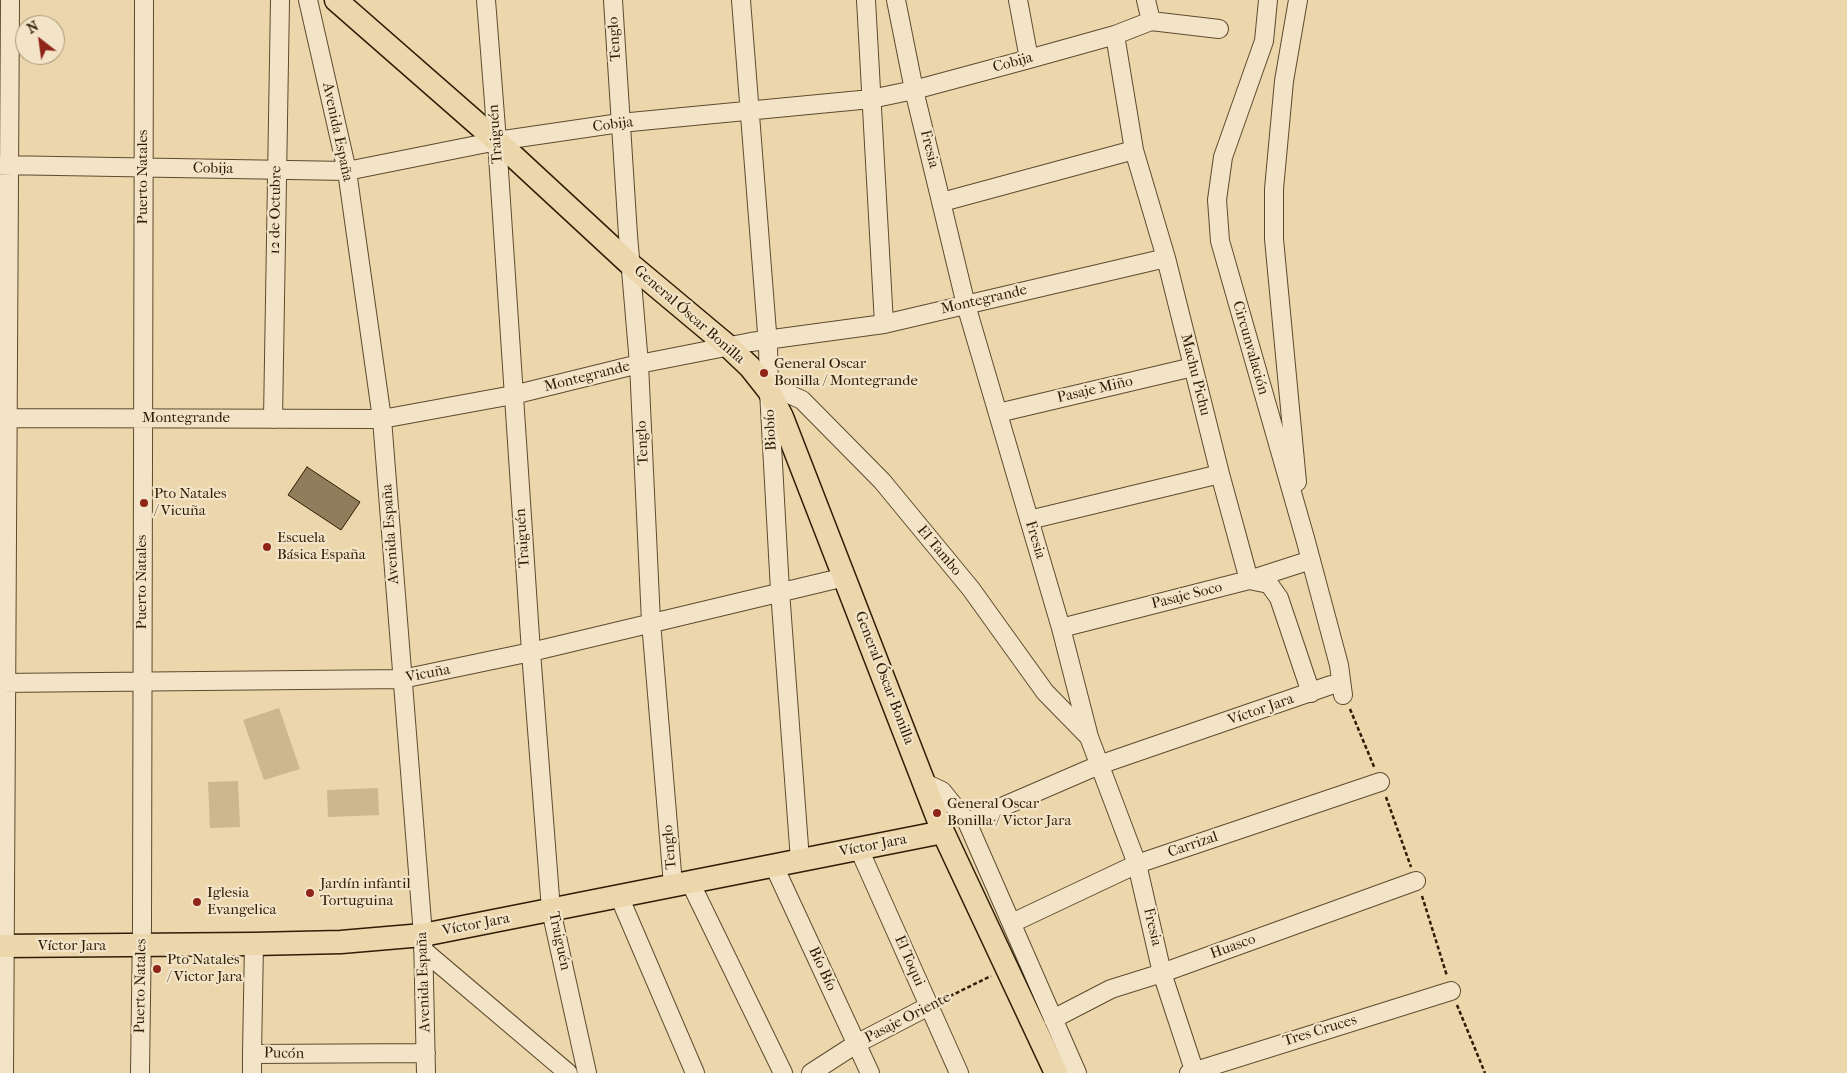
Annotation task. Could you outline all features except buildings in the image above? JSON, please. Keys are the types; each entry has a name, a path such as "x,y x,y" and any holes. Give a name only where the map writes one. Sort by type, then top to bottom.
{"main road":[{"name":"General Óscar Bonilla","path":"336,0 497,141 631,265 729,347 750,367 769,391 782,417 943,832 1056,1073"},
{"name":"Víctor Jara","path":"2,946 142,946 341,942 423,943 551,910 943,832"}],"street":[{"path":"4,1073 2,946 4,165 10,0"},
{"name":"Puerto Natales","path":"140,1073 142,946 144,0"},
{"name":"12 de Octubre","path":"273,419 280,0"},
{"name":"Avenida España","path":"308,0 347,172 382,420 423,943 426,1073"},
{"name":"Traiguén","path":"486,0 531,652 551,910 587,1073"},
{"name":"Tenglo","path":"613,0 620,123 639,364 651,622 682,884 783,1073"},
{"name":"Biobío","path":"740,0 768,339 780,591 800,860"},
{"path":"866,0 884,324"},
{"name":"Fresia","path":"896,0 914,90 966,304 1061,628 1089,737 1137,864 1162,973 1193,1072"},
{"path":"1018,0 1029,59"},
{"path":"1146,0 1151,21"},
{"name":"Circunvalación","path":"1268,0 1264,41 1223,157 1217,200 1220,241 1302,525 1339,666 1337,690"},
{"path":"1298,0 1284,81 1274,189 1274,239 1302,525"},
{"name":"Cobija","path":"4,165 347,172 497,141 620,123 871,99 914,90 1029,59 1115,35 1151,21 1219,29"},
{"name":"Machu Pichu","path":"1115,35 1134,150 1166,258 1220,474 1249,580"},
{"path":"942,202 1134,150"},
{"name":"Montegrande","path":"4,418 382,420 513,395 639,364 768,339 884,324 1166,258"},
{"name":"Pasaje Miño","path":"998,413 1193,367"},
{"name":"El Tambo","path":"769,391 782,391 802,400 882,481 971,589 1045,692 1089,737"},
{"path":"1029,520 1220,474"},
{"name":"Pasaje Soco","path":"1061,628 1249,580 1311,560"},
{"name":"Vicuña","path":"3,683 402,680 531,652 845,577"},
{"path":"1249,580 1269,584 1280,598 1311,693"},
{"name":"Víctor Jara","path":"967,822 1099,765 1311,693 1337,690"},
{"name":"Carrizal","path":"1012,923 1137,864 1380,782"},
{"path":"925,783 942,791 967,822 1077,1073"},
{"name":"El Toqui","path":"858,849 959,1073"},
{"name":"Bío Bío","path":"774,866 870,1073"},
{"name":"Huasco","path":"1053,1019 1111,989 1162,973 1416,881"},
{"path":"619,896 695,1073"},
{"path":"423,943 568,1073"},
{"name":"Pucón","path":"254,944 252,1054 426,1053"},
{"name":"Tres Cruces","path":"1193,1072 1451,991"},
{"name":"Pasaje Oriente","path":"811,1073 856,1044 929,1006"},
{"path":"252,1054 252,1073"}],"path":[{"name":"Pasaje Oriente","path":"929,1006 1008,968"}],"shaded area":[{"path":"279,708 300,769 264,780 243,720"},
{"path":"238,781 240,827 210,828 208,782"},
{"path":"378,788 379,815 328,817 327,790"}],"place":[{"name":"General Oscar Bonilla / Montegrande","path":"764,373"},
{"name":"Pto Natales / Vicuña","path":"144,503"},
{"name":"Escuela Básica España","path":"267,547"},
{"name":"General Oscar Bonilla / Victor Jara","path":"937,813"},
{"name":"Jardín infantil Tortuguina","path":"310,893"},
{"name":"Iglesia Evangelica","path":"197,902"},
{"name":"Pto Natales / Victor Jara","path":"157,969"}]}
